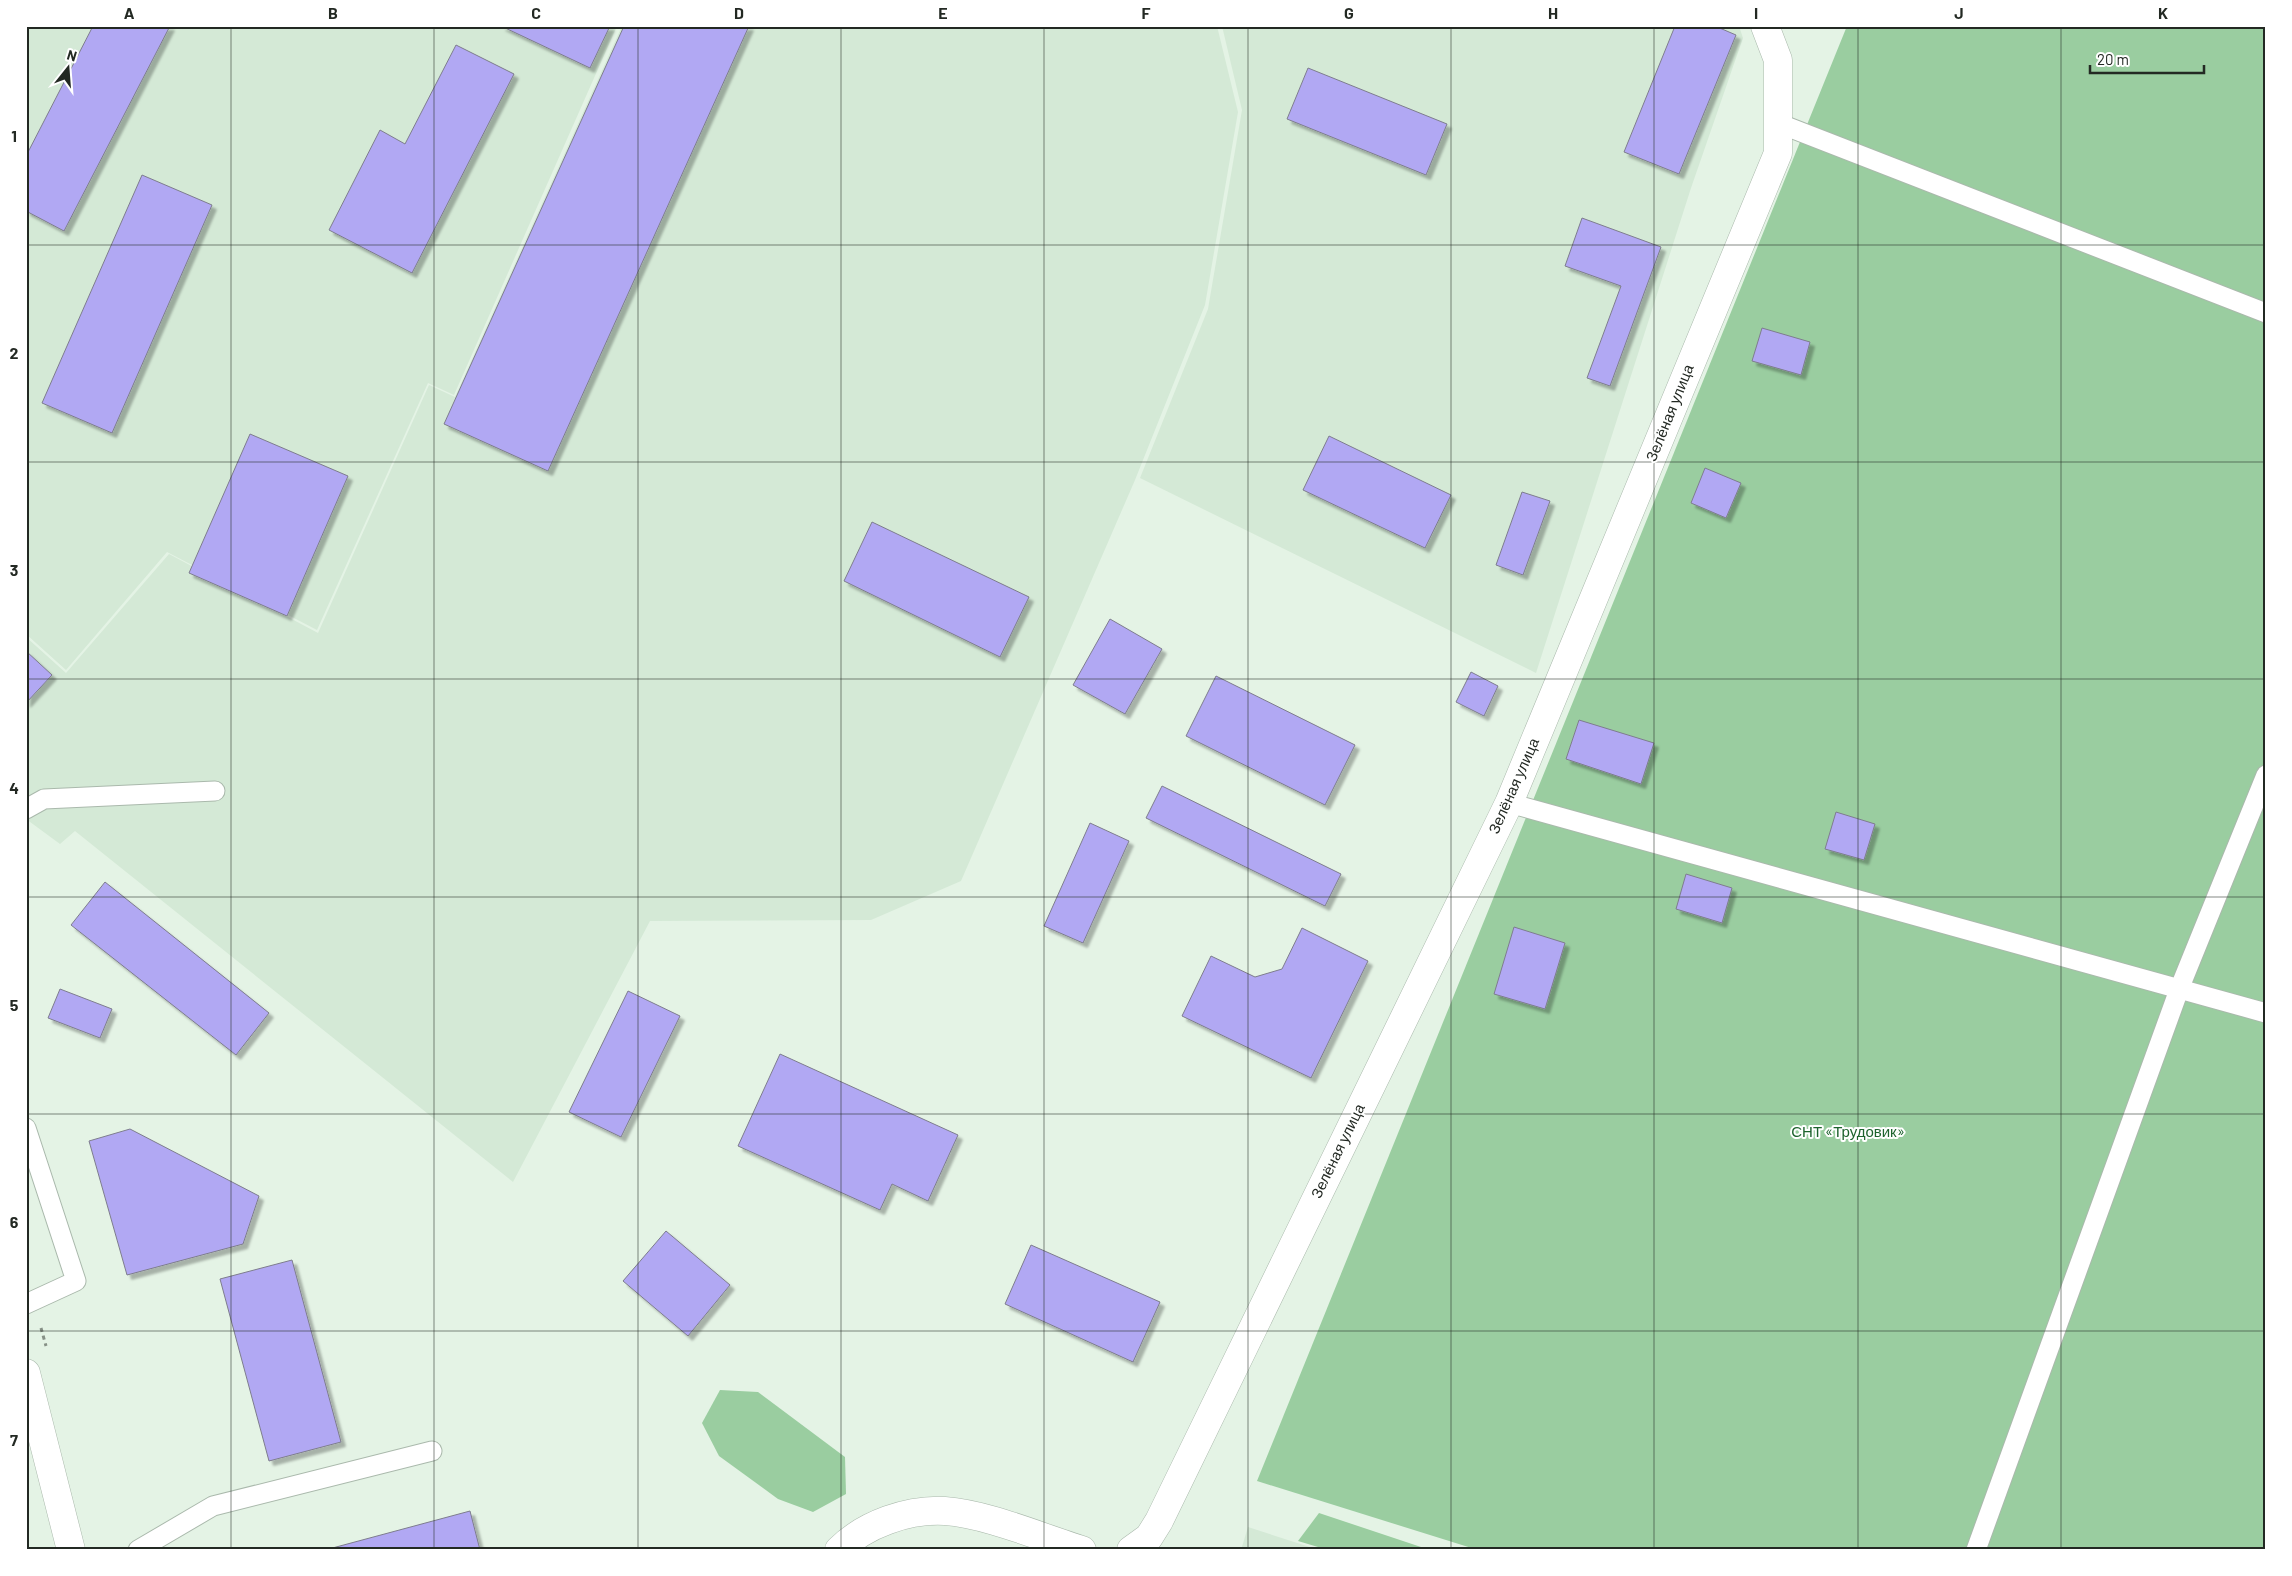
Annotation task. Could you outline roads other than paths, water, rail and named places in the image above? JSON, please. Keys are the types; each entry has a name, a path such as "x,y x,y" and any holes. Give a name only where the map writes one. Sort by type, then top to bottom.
{"street":[{"name":"Зелёная улица","path":"1132,1550 1149,1537 1159,1521 1509,803 1778,153 1778,60 1765,26"},
{"path":"26,1373 71,1550"},
{"path":"839,1550 873,1526 912,1513 945,1511 982,1518 1082,1550"}],"lane":[{"path":"1778,123 2266,313"},
{"path":"1976,1550 2180,987 2266,775"},
{"path":"26,809 44,799 215,791"},
{"path":"1509,803 2180,987 2266,1013"},
{"path":"26,1128 76,1281 26,1304"},
{"path":"138,1550 213,1506 432,1451"}],"park label":[{"name":"СНТ «Трудовик»","path":"1848,1132"}]}
